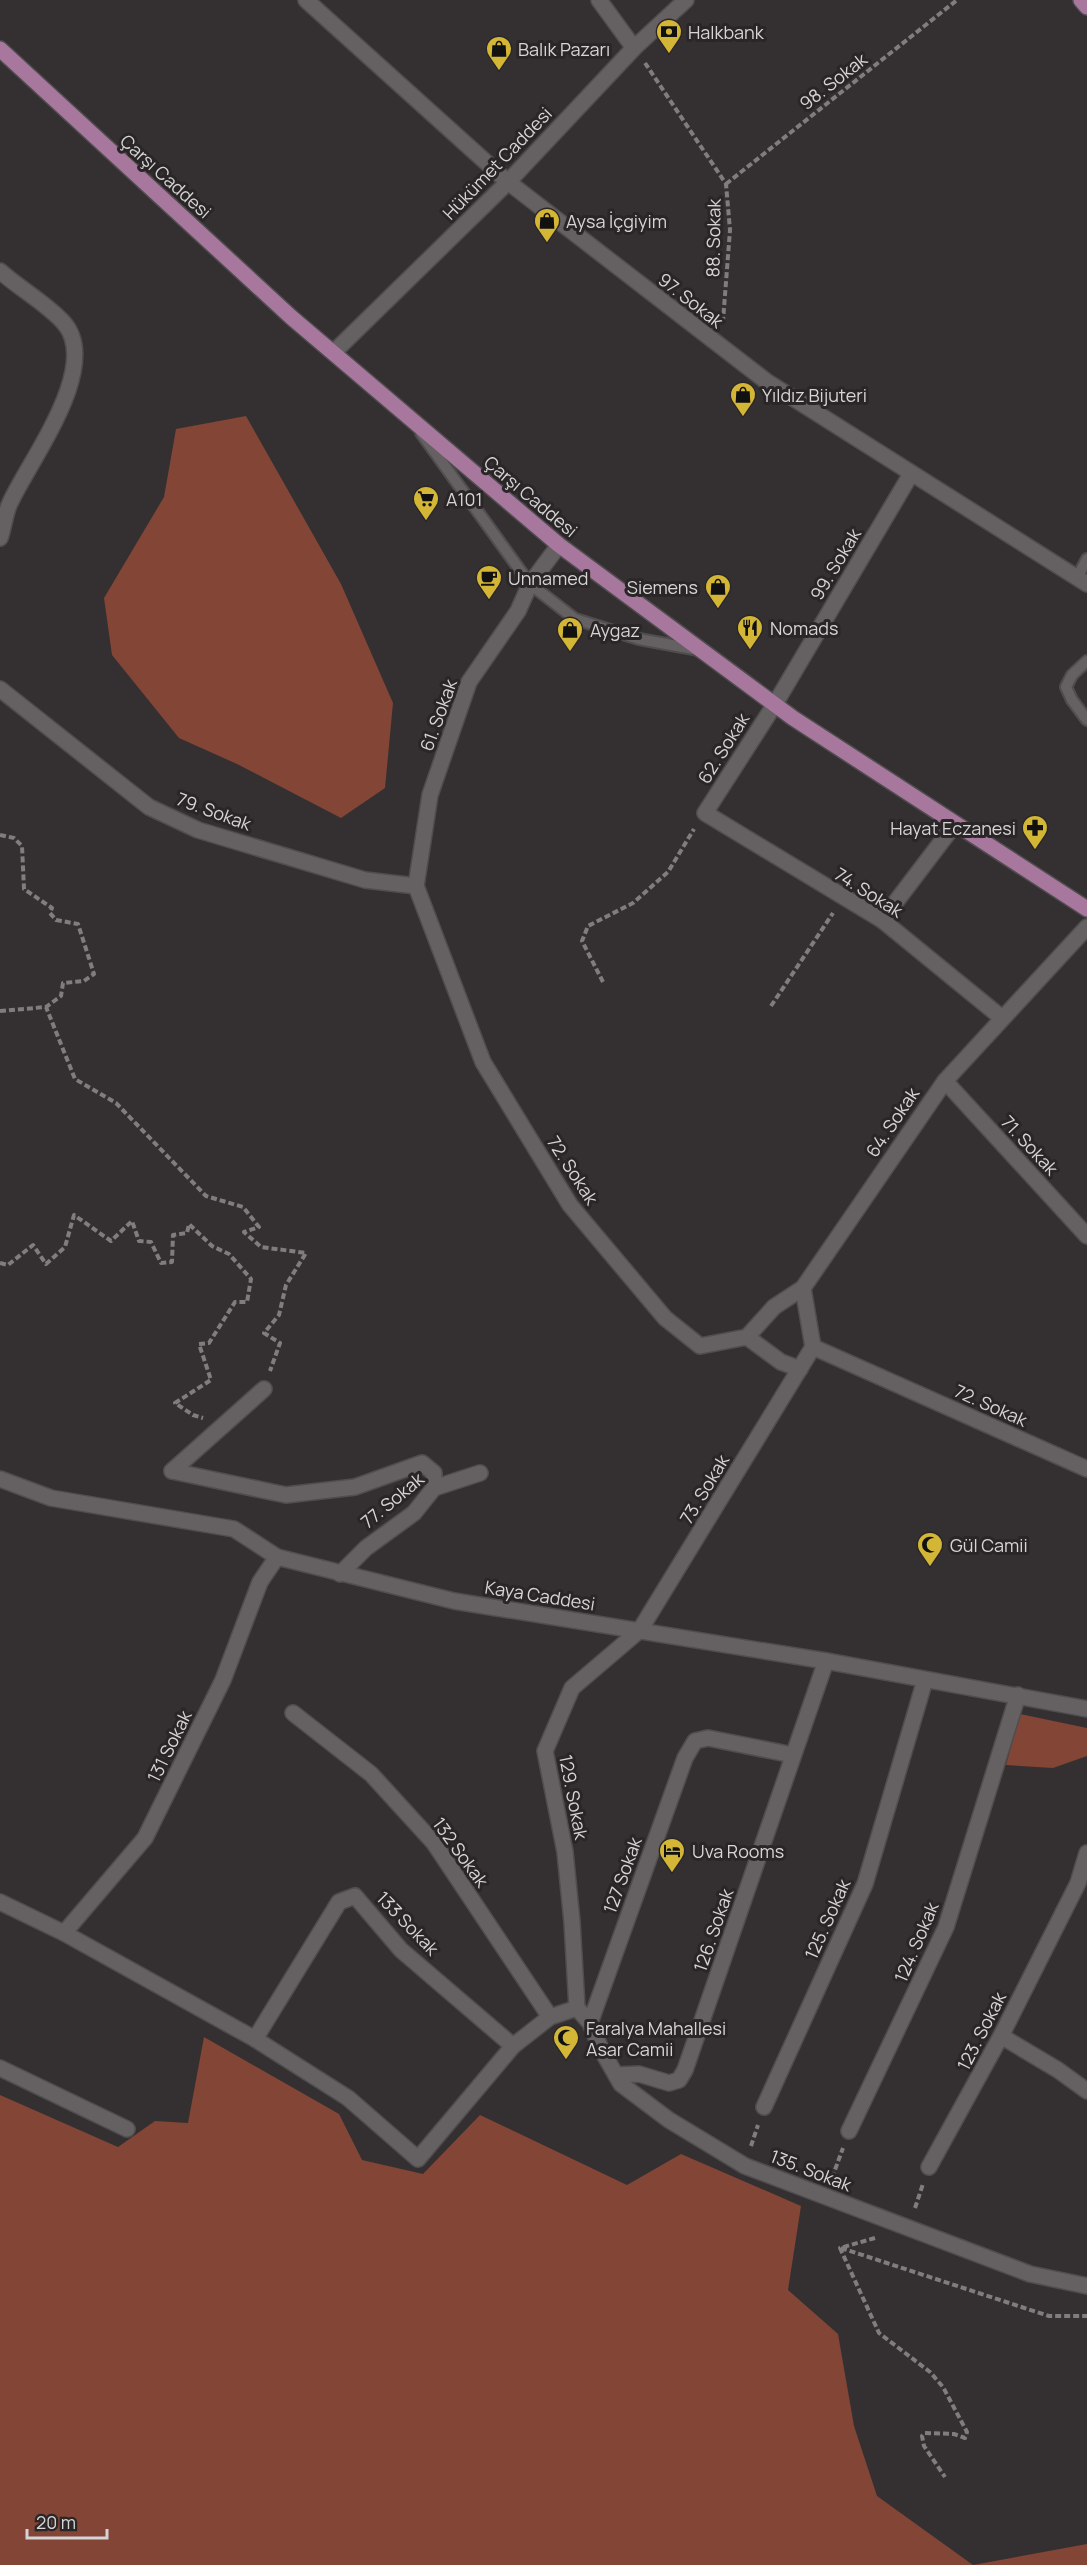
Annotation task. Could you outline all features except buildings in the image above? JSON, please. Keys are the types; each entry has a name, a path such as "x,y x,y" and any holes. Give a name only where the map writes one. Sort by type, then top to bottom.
{"main road":[{"path":"1081,0 1087,7"},
{"name":"Çarşı Caddesi","path":"0,49 283,309 559,545 837,748 1087,909"}],"street":[{"name":"97. Sokak","path":"306,0 508,182 721,348 766,381 1082,581"},
{"path":"598,0 634,48"},
{"name":"Hükümet Caddesi","path":"334,352 508,182 634,48 686,0"},
{"path":"0,271 64,324 73,340 74,357 69,392 9,504 0,538"},
{"name":"99. Sokak","path":"774,704 911,474"},
{"name":"61. Sokak","path":"416,886 430,795 470,682 518,611 530,584 559,545"},
{"name":"79. Sokak","path":"0,689 149,807 198,830 365,880 416,886"},
{"name":"62. Sokak","path":"705,813 774,704"},
{"name":"74. Sokak","path":"705,813 882,921 1002,1018"},
{"path":"882,921 955,824"},
{"name":"72. Sokak","path":"416,886 483,1062 570,1205 665,1318 700,1346 747,1337"},
{"name":"64. Sokak","path":"802,1288 945,1081 1087,927"},
{"name":"71. Sokak","path":"945,1081 1087,1236"},
{"path":"802,1288 813,1347 800,1369 780,1362 747,1337 774,1307 802,1288"},
{"name":"72. Sokak","path":"813,1347 1087,1469"},
{"name":"73. Sokak","path":"640,1630 800,1369"},
{"path":"264,1389 172,1471 286,1495 355,1487 422,1463 434,1473 434,1488"},
{"name":"77. Sokak","path":"340,1574 366,1548 414,1513 434,1488 480,1473"},
{"name":"Kaya Caddesi","path":"0,1479 51,1498 234,1529 277,1557 454,1601 640,1630 1087,1709"},
{"name":"131 Sokak","path":"64,1933 146,1838 223,1680 260,1582 277,1557"},
{"name":"129. Sokak","path":"577,2008 565,1852 545,1751 572,1688 640,1630"},
{"name":"126. Sokak","path":"616,2075 639,2074 669,2083 679,2080 685,2070 826,1662"},
{"name":"125. Sokak","path":"764,2107 865,1884 925,1680"},
{"name":"124. Sokak","path":"849,2131 946,1928 1018,1695"},
{"name":"132 Sokak","path":"293,1713 370,1774 434,1843 550,2017"},
{"name":"127 Sokak","path":"590,2023 685,1758 695,1741 708,1737 792,1755"},
{"name":"123. Sokak","path":"929,2167 1083,1885 1087,1853"},
{"name":"133 Sokak","path":"255,2038 339,1902 355,1896 401,1950 513,2046"},
{"path":"0,1902 64,1933 255,2038 348,2098 418,2159 513,2046 550,2017 577,2008"},
{"name":"135. Sokak","path":"577,2008 590,2023 621,2084 669,2120 745,2166 1030,2274 1087,2286"},
{"path":"1001,2036 1058,2070 1087,2091"},
{"path":"0,2068 127,2129"}],"lane":[{"path":"414,423 530,584 575,619 639,639 703,650"},
{"path":"1082,581 1087,559"},
{"path":"1087,661 1072,675 1066,687 1071,700 1087,720"}],"path":[{"name":"98. Sokak","path":"726,183 957,0"},
{"name":"88. Sokak","path":"634,48 726,183 730,230 721,348"},
{"path":"603,982 582,941 588,926 633,903 668,872 705,813"},
{"path":"0,835 14,838 22,846 24,890 52,908 50,913 56,920 78,924 94,974 84,981 63,983 61,996 46,1007 0,1011"},
{"path":"771,1006 843,897"},
{"path":"46,1007 75,1079 116,1103 206,1196 243,1207 259,1227 244,1232 261,1247 306,1253 286,1285 279,1315 264,1333 280,1343 264,1389"},
{"path":"0,1263 9,1265 33,1245 46,1264 65,1247 74,1215 111,1241 132,1221 139,1240 151,1242 161,1263 172,1262 173,1235 187,1233 189,1224 212,1246 229,1254 251,1279 247,1302 235,1302 209,1343 199,1344 211,1380 175,1403 194,1415 225,1424"},
{"path":"745,2166 764,2107"},
{"path":"826,2195 849,2131"},
{"path":"840,2248 909,2228 929,2167"},
{"path":"840,2248 1049,2316 1087,2316"},
{"path":"840,2248 879,2333 930,2372 943,2387 968,2432 965,2438 954,2434 925,2433 922,2436 924,2446 945,2477"}],"shaded area":[{"path":"246,416 341,584 393,703 385,788 341,818 237,764 179,738 112,655 104,598 164,497 176,429"},
{"path":"1020,1714 1087,1728 1087,1756 1053,1768 1006,1765"},
{"path":"204,2037 339,2114 362,2160 423,2174 480,2115 627,2185 681,2154 801,2206 788,2290 838,2334 854,2426 877,2496 973,2565 0,2565 0,2095 118,2147 155,2121 188,2123"},
{"path":"1087,2544 1087,2565 973,2565"}],"place":[{"name":"Halkbank","path":"669,55"},
{"name":"Balık Pazarı","path":"499,72"},
{"name":"Aysa İçgiyim","path":"547,244"},
{"name":"Yıldız Bijuteri","path":"743,418"},
{"name":"A101","path":"426,522"},
{"name":"Unnamed","path":"489,601"},
{"name":"Siemens","path":"718,610"},
{"name":"Nomads","path":"750,651"},
{"name":"Aygaz","path":"570,653"},
{"name":"Hayat Eczanesi","path":"1035,851"},
{"name":"Gül Camii","path":"930,1568"},
{"name":"Uva Rooms","path":"672,1874"},
{"name":"Faralya Mahallesi Asar Camii","path":"566,2061"}]}
